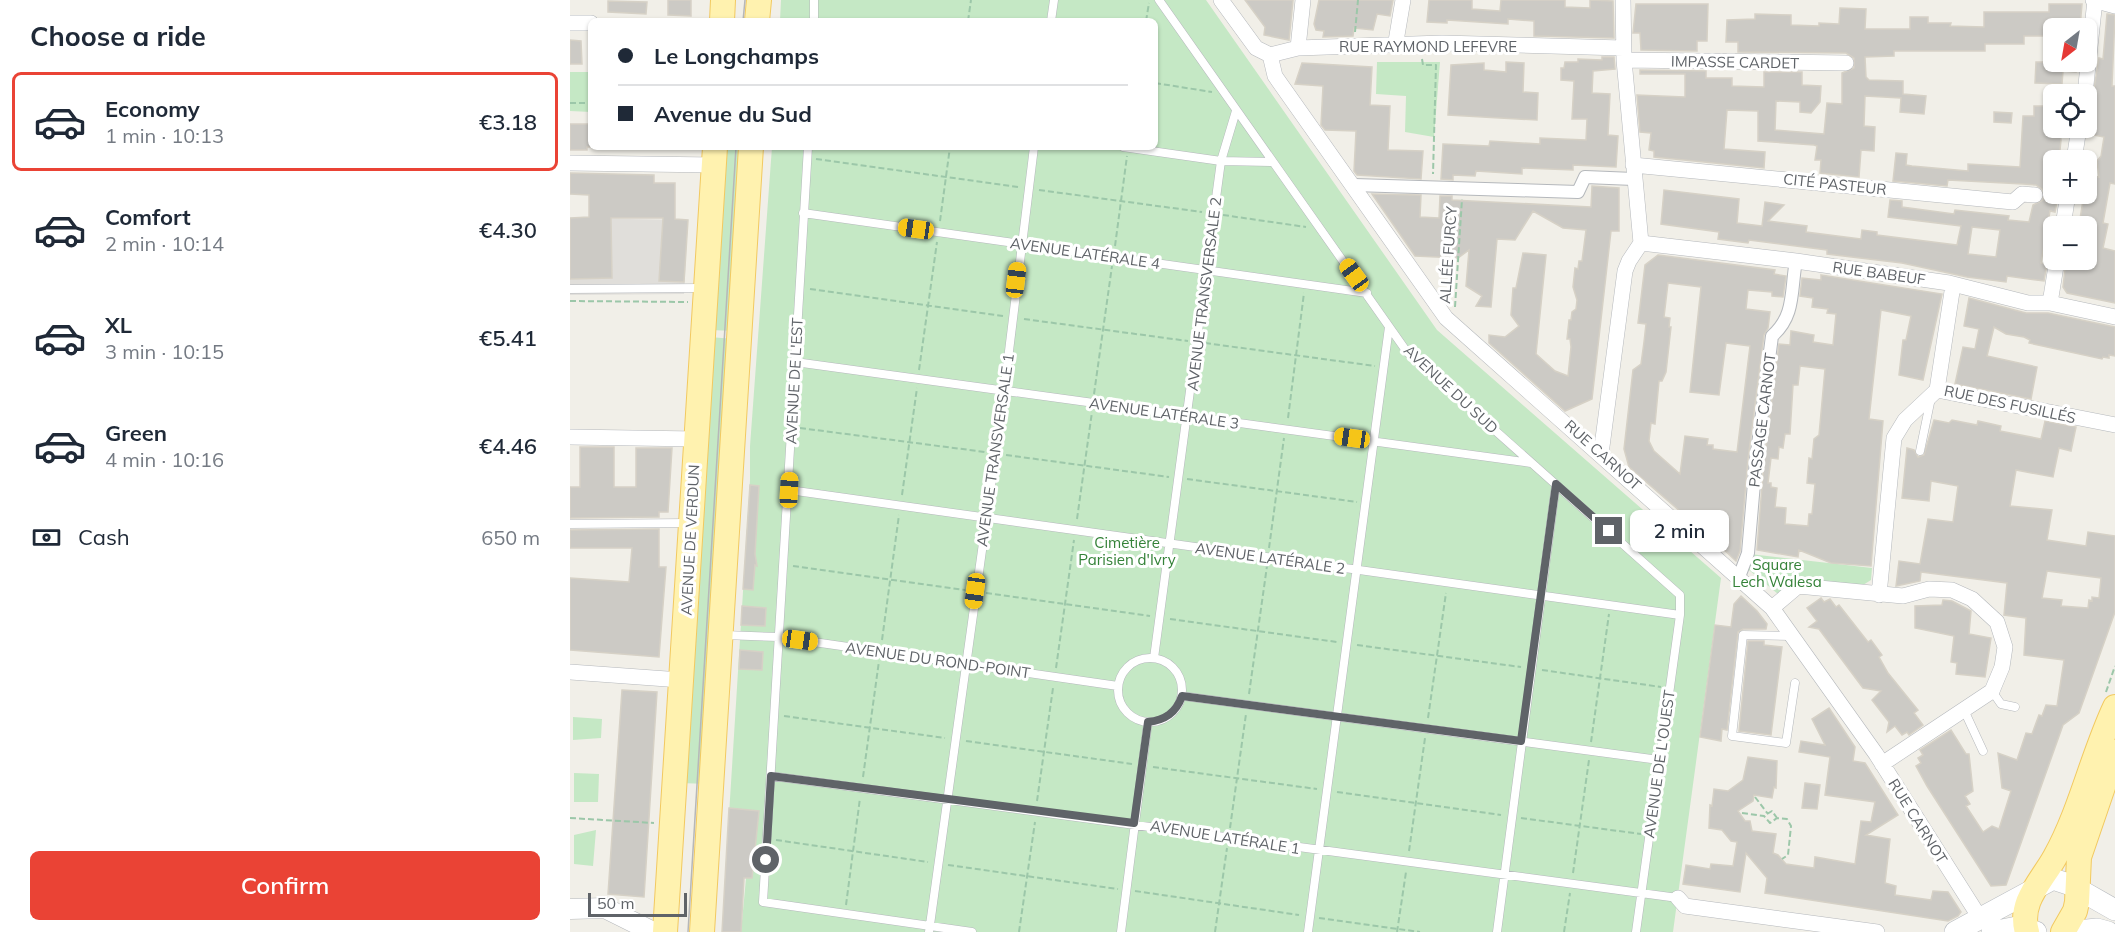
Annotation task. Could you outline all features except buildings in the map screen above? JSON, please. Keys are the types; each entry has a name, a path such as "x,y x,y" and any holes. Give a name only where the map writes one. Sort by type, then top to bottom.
{"main road":[{"path":"722,18 723,0"},
{"path":"758,18 759,0"},
{"path":"702,932 751,150"},
{"name":"AVENUE DE VERDUN","path":"664,932 714,156"},
{"path":"1989,927 2034,888 2049,867 2070,826 2115,707"},
{"path":"2063,932 2075,911 2079,857 2115,752"},
{"path":"1955,932 1989,927 2028,931 2025,914 2034,888 2053,879 2115,910"},
{"path":"2068,932 2097,929 2108,932"}],"street":[{"path":"1221,0 1256,48 1270,55"},
{"path":"1298,48 1303,0"},
{"path":"1402,46 1403,0"},
{"path":"1601,454 1625,272 1629,261 1641,243 1623,54 1623,0"},
{"path":"2086,84 2095,0 2115,6"},
{"path":"570,23 588,23"},
{"name":"RUE RAYMOND LEFEVRE","path":"1270,55 1298,48 1442,43 1623,54"},
{"name":"IMPASSE CARDET","path":"1623,54 1846,63"},
{"name":"RUE CARNOT","path":"1270,55 1275,76 1354,185 1442,314 1772,608 1794,636 1882,764 1989,927"},
{"path":"570,163 714,156"},
{"path":"1354,185 1578,192 1585,177 1633,172"},
{"name":"CITÉ PASTEUR","path":"1633,172 2013,202 2022,194 2035,195"},
{"name":"RUE BABEUF","path":"1641,243 1796,261 1953,285 2028,303 2050,303 2115,317"},
{"name":"PASSAGE CARNOT","path":"1739,577 1748,553 1756,460 1772,336 1785,324 1788,315 1795,267"},
{"path":"2050,303 2055,270"},
{"name":"RUE DES FUSILLÉS","path":"1953,285 1934,392 2115,425"},
{"path":"1879,595 1894,438 1905,420 1934,392"},
{"path":"570,437 696,439"},
{"path":"1772,608 1798,586 1903,596 1929,589 1952,590 1972,598 1997,622 2005,646 2002,667 1992,691 1882,764"},
{"path":"570,672 681,680"},
{"path":"1678,898 1685,906 1877,932"},
{"path":"570,909 605,908 645,928"}],"lane":[{"path":"814,0 814,18"},
{"path":"1051,18 1054,0"},
{"name":"AVENUE DU SUD","path":"1159,0 1271,162 1367,292 1407,352 1680,596"},
{"name":"AVENUE TRANSVERSALE 2","path":"1154,658 1221,161 1236,111"},
{"name":"AVENUE DE L'EST","path":"808,150 763,902 845,914"},
{"name":"AVENUE TRANSVERSALE 1","path":"929,929 1004,392 1020,244 1034,150"},
{"path":"1143,150 1221,161 1271,162"},
{"name":"AVENUE LATÉRALE 4","path":"803,213 1367,292"},
{"path":"570,289 706,296"},
{"path":"1308,932 1354,571 1389,327"},
{"name":"AVENUE LATÉRALE 3","path":"795,362 1532,464"},
{"path":"1920,451 1934,392"},
{"path":"1497,932 1539,597 1556,484"},
{"name":"AVENUE LATÉRALE 2","path":"789,490 1680,615"},
{"path":"570,524 691,523"},
{"name":"AVENUE DE L'OUEST","path":"1636,932 1680,615 1680,596"},
{"name":"AVENUE DU ROND-POINT","path":"721,635 779,637 1118,686"},
{"path":"1794,636 1743,635 1732,736 1786,743 1795,683"},
{"path":"1154,658 1164,661 1179,676 1182,696 1173,712 1157,721 1148,722 1129,714 1119,697 1118,686 1121,676 1134,662 1154,658"},
{"path":"1992,691 2001,704 2015,707"},
{"path":"1182,696 1659,760"},
{"path":"1964,710 1983,751"},
{"path":"1120,932 1148,722"},
{"name":"AVENUE LATÉRALE 1","path":"771,776 1134,823 1407,864 1678,898"},
{"path":"845,914 929,929 972,932"}],"path":[{"path":"968,18 971,0"},
{"path":"1146,18 1149,0"},
{"path":"1354,47 1358,0"},
{"path":"1402,46 1409,59 1424,59 1423,65 1436,65 1432,186"},
{"path":"1158,84 1224,93"},
{"path":"570,103 588,103"},
{"path":"845,914 950,150"},
{"path":"807,157 1308,227 1316,223"},
{"name":"ALLÉE FURCY","path":"1453,324 1463,188"},
{"path":"1215,932 1278,492 1305,284"},
{"path":"799,288 1384,368"},
{"path":"570,302 706,296"},
{"path":"792,427 1364,503"},
{"path":"784,565 1670,688"},
{"path":"1398,930 1447,584"},
{"path":"1564,932 1610,606"},
{"path":"775,715 1649,835"},
{"path":"1755,797 1768,814"},
{"path":"1742,813 1764,816 1772,811 1777,818"},
{"path":"1764,816 1770,823 1777,818 1787,819 1791,826 1788,855 1782,859"},
{"path":"570,818 657,824"},
{"path":"767,839 1420,932"}],"shaded area":[{"path":"570,218 688,220 684,294 570,295"}],"green space":[{"name":"Cimetière Parisien d'Ivry","path":"781,0 1206,0 1437,330 1721,578 1673,932 741,932 748,857 729,815 750,480 750,446 772,150 1158,150 1158,18 780,18"},
{"path":"1377,62 1440,62 1434,137 1405,132 1406,96 1376,94"},
{"path":"570,72 588,72 588,112 570,111"},
{"path":"721,150 747,150 736,331 709,330"},
{"path":"709,337 735,339 708,784 680,783"},
{"name":"Square Lech Walesa","path":"1750,554 1872,568 1871,580 1863,585 1797,579 1778,594 1744,566"},
{"path":"573,717 602,719 601,738 573,740"},
{"path":"574,773 599,774 598,802 574,802"},
{"path":"596,830 593,866 574,864 574,835"}],"tram line":[{"path":"743,18 745,0"},
{"path":"688,932 736,150"}],"route":[{"path":"766,860 771,776 1134,823 1148,722 1166,718 1179,705 1182,696 1521,741 1556,484 1609,531"}]}
